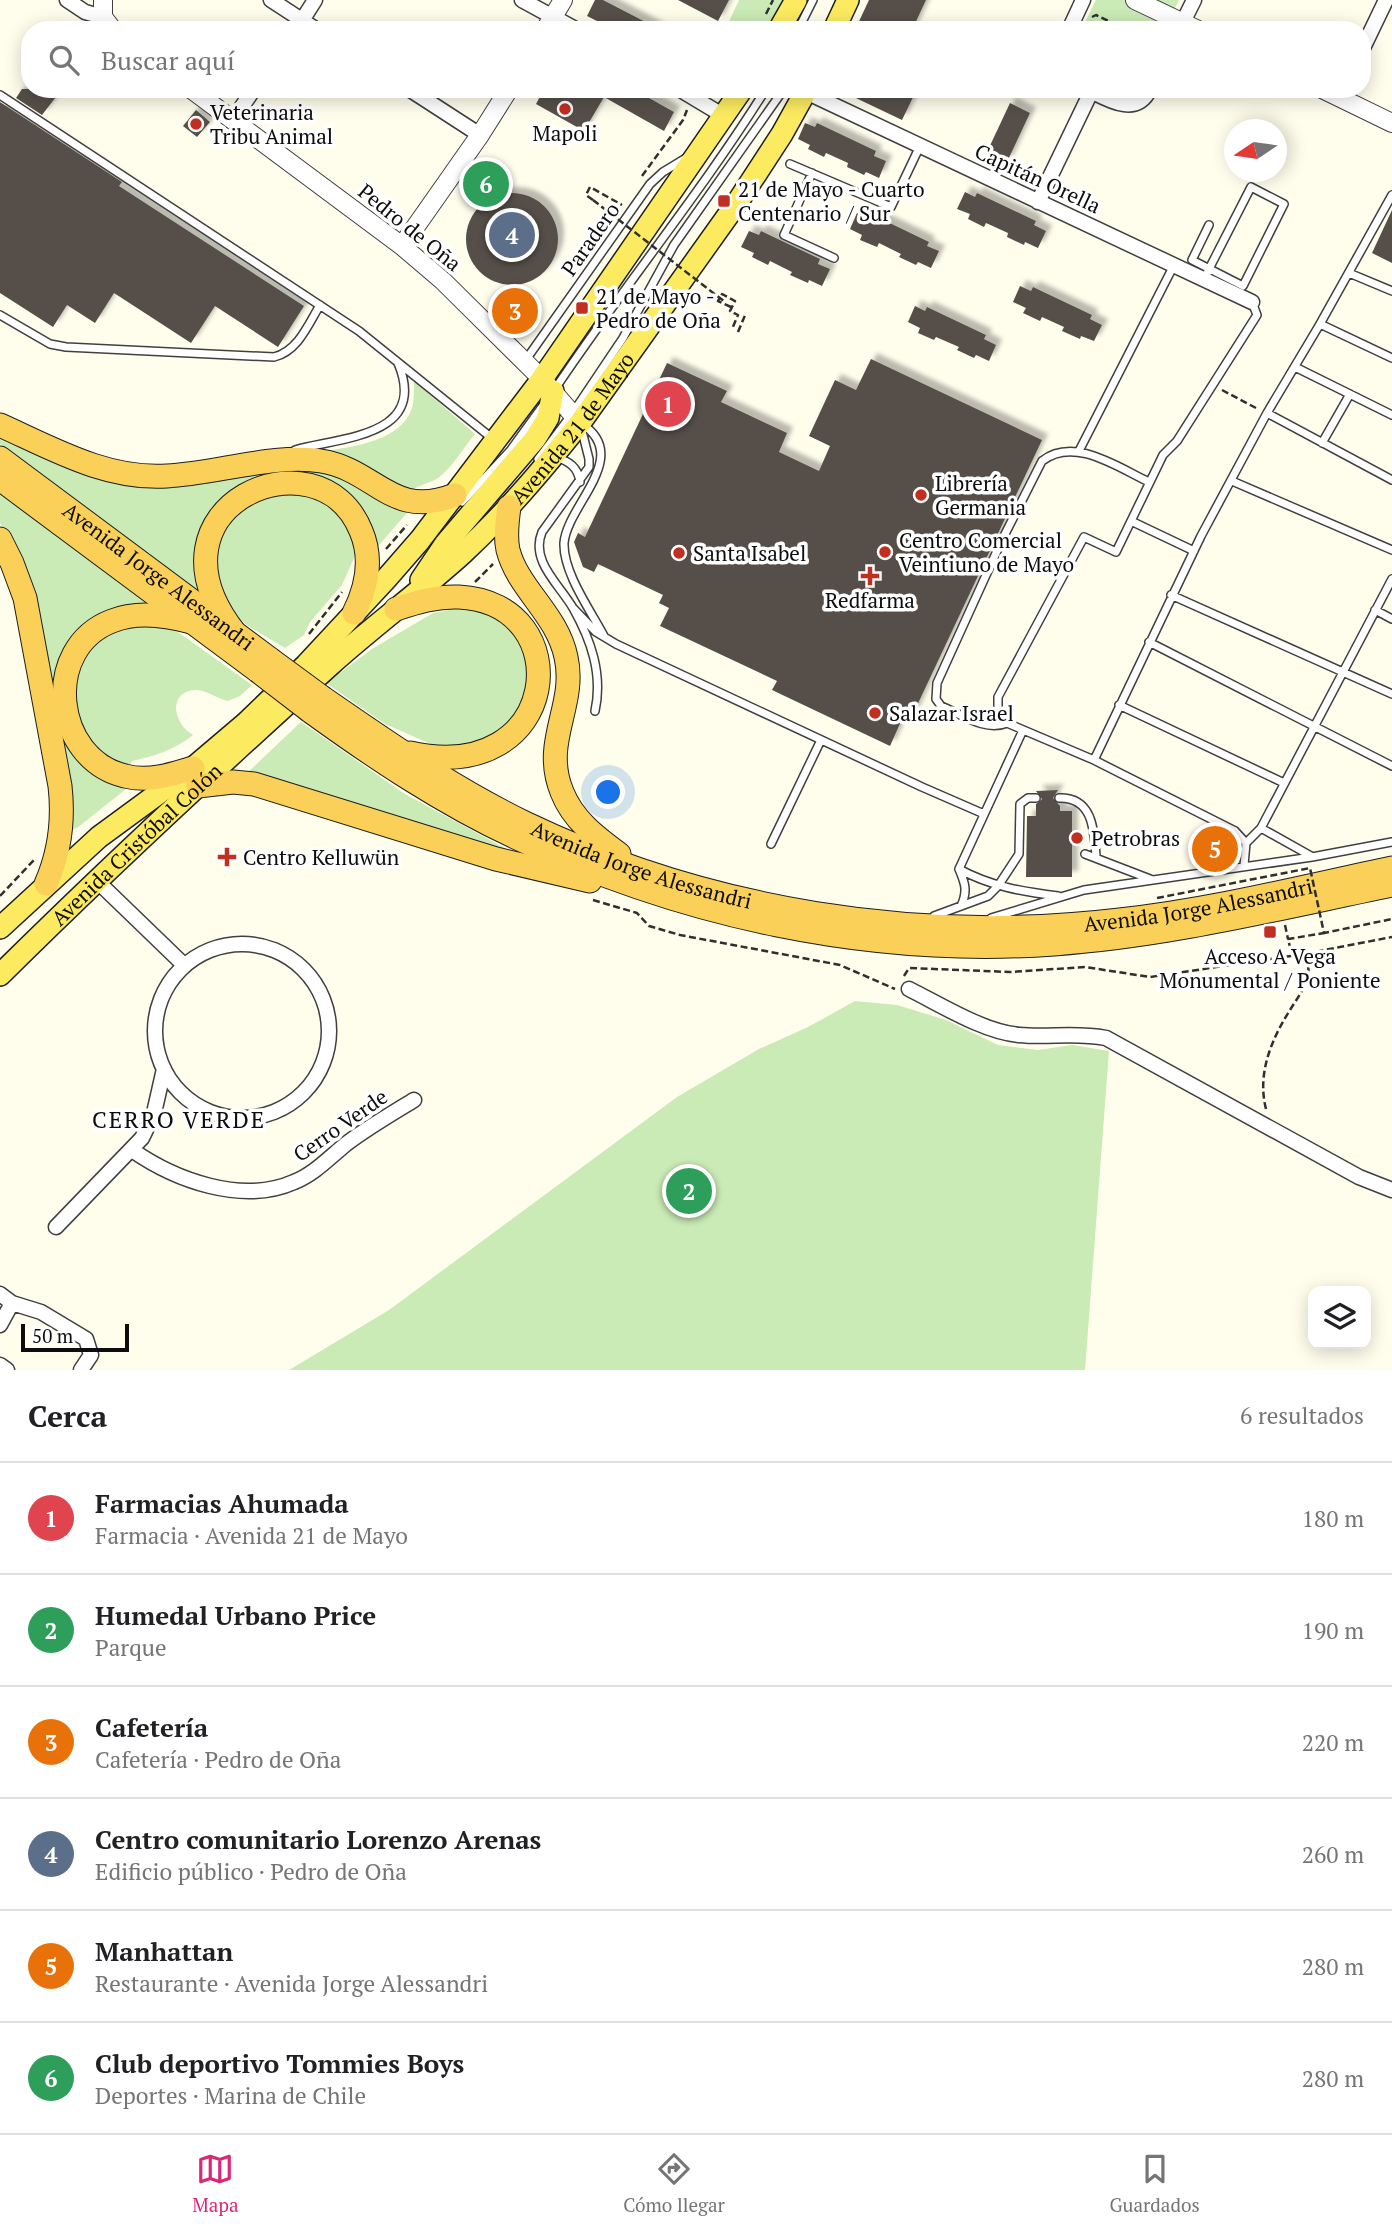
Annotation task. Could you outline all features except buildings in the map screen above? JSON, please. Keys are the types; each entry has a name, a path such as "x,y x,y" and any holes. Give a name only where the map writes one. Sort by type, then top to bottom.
{"highway":[{"path":"0,425 97,467 134,475 183,475 313,459 338,465 411,503 434,502 454,495"},
{"name":"Avenida Jorge Alessandri","path":"0,457 235,633 264,665"},
{"name":"Avenida Jorge Alessandri","path":"0,479 191,622 264,665 317,704 387,764 469,814 556,856 643,880 751,919 824,934 919,943 1009,946 1101,940 1148,933 1392,885"},
{"path":"235,633 213,594 207,563 209,538 217,520 232,503 266,486 292,484 316,487 336,498 352,514 364,537 368,559 363,595 354,613"},
{"path":"509,507 509,551 518,572 552,621 567,659 567,695 556,734 554,757 562,793 586,828 643,880"},
{"path":"0,539 24,598 60,786 60,840 46,884"},
{"path":"399,750 445,758 481,753 510,738 530,713 537,690 537,664 532,641 526,630 509,612 499,606 460,597 403,602"},
{"path":"191,622 145,615 121,618 101,626 84,640 71,660 66,671 63,698 65,712 73,736 87,755 106,769 126,776 195,777 254,785 506,862 578,878 643,880"},
{"name":"Avenida Jorge Alessandri","path":"317,704 399,750 457,787 643,880 711,891 806,912 951,928 1037,927 1145,917 1392,869"}],"main road":[{"path":"785,21 796,0"},
{"path":"354,613 420,540 496,441 547,385 736,98"},
{"name":"Avenida 21 de Mayo","path":"276,715 462,553 509,507 554,457 576,418 739,200 802,98"},
{"path":"403,602 446,543 535,439 548,418 547,385"},
{"name":"Avenida Cristóbal Colón","path":"0,975 285,687 354,613"},
{"name":"Avenida Cristóbal Colón","path":"0,928 118,822 195,777 276,715"}],"street":[{"path":"67,0 85,12 106,16"},
{"path":"271,0 295,21"},
{"path":"302,21 315,0"},
{"path":"523,0 547,21"},
{"path":"550,21 563,0"},
{"path":"1073,21 1083,0"},
{"path":"1135,0 1175,21"},
{"path":"1189,21 1194,0"},
{"path":"1371,31 1386,0"},
{"name":"Pedro de Oña","path":"203,98 402,246 443,281 547,385 576,418"},
{"path":"232,121 248,98"},
{"path":"423,98 480,135"},
{"path":"402,246 503,98"},
{"path":"693,98 724,116"},
{"name":"Capitán Orella","path":"821,98 1174,265 1207,274 1252,302"},
{"path":"1038,202 1085,98"},
{"path":"1105,98 1128,106 1143,98"},
{"path":"1350,98 1392,123"},
{"path":"96,880 184,965"},
{"path":"240,943 271,948 285,955 309,974 321,994 328,1016 328,1047 317,1076 302,1094 284,1108 254,1117 223,1116 195,1104 172,1083 164,1069 156,1042 157,1014 166,987 184,965 210,949 240,943"},
{"path":"909,989 999,1032 1106,1038 1359,1177 1392,1190"},
{"path":"56,1227 132,1150 151,1123 164,1069"},
{"name":"Cerro Verde","path":"132,1150 170,1172 200,1183 248,1190 274,1189 307,1176 354,1138 414,1100"},
{"path":"0,1294 12,1303 41,1312 86,1339 91,1354 81,1370"},
{"path":"0,1325 12,1303"},
{"path":"0,1365 6,1370"}],"lane":[{"path":"788,21 808,0"},
{"path":"802,21 813,0"},
{"path":"0,95 359,331 496,441"},
{"path":"420,540 491,472 547,385 667,234 760,98"},
{"path":"509,507 522,479 576,418 674,245 778,98"},
{"path":"790,164 891,207 920,146"},
{"name":"Paradero","path":"524,362 650,184 663,172 699,151"},
{"path":"813,173 784,235 834,258"},
{"path":"1207,274 1251,187 1284,204 1243,286 1207,274 1192,260 1209,225"},
{"path":"1094,760 1194,551 1267,413 1392,195"},
{"path":"1079,451 1174,265"},
{"path":"1349,273 1392,291"},
{"path":"1246,843 1235,831 1094,760 1007,723 998,710 998,697 1084,537 1116,552 1163,455 1177,441 1257,314 1252,302"},
{"path":"0,315 50,344 66,347 275,357 294,347 320,305"},
{"path":"1320,324 1392,358"},
{"path":"269,463 293,451 360,437 388,423 398,411 403,396 403,379 398,362"},
{"path":"1295,367 1392,415"},
{"path":"1322,443 1350,394"},
{"path":"1267,413 1392,480"},
{"path":"576,418 589,467 538,541 542,563 573,608 596,632 821,740 984,814"},
{"path":"576,418 596,436 601,455 595,476 567,531 565,554 571,574 605,637"},
{"path":"1007,723 997,727 986,725 941,706 936,699 937,683 1002,540 1042,461 1050,454 1079,451 1149,482"},
{"path":"554,457 575,467 579,472 580,482"},
{"path":"1231,481 1392,550"},
{"path":"1130,521 1194,551"},
{"path":"1244,865 1246,843 1261,828 1392,579"},
{"path":"1171,595 1344,670 1392,694"},
{"path":"573,608 596,664 598,687 595,711"},
{"path":"1375,610 1392,619"},
{"path":"1149,642 1392,766"},
{"path":"1119,705 1284,783"},
{"path":"961,906 966,895 966,886 959,869 1023,730"},
{"path":"771,844 821,740"},
{"path":"1059,798 1067,797 1075,801 1089,814 1093,824 1096,856"},
{"path":"899,924 941,914 988,896 998,886 1019,854 1020,804 1028,798 1036,798"},
{"path":"1261,828 1312,857"},
{"path":"951,928 1084,890 1312,857 1392,842"},
{"path":"1085,854 1096,856 1151,880"},
{"path":"959,869 998,886 1062,896"}],"path":[{"path":"1090,21 1096,15 1108,21"},
{"path":"636,185 683,120 691,101"},
{"path":"622,205 590,187 586,195 593,200 725,302 727,298 733,302 730,307 718,301 722,294 735,301 730,311 738,315 732,329"},
{"path":"738,332 746,313"},
{"path":"1213,385 1267,413"},
{"path":"460,597 509,551"},
{"path":"1157,898 1310,868 1324,933"},
{"path":"592,900 637,913 649,926 680,935"},
{"path":"1272,1129 1262,1092 1265,1064 1308,974 1303,952 1290,947 1288,939 1392,919"}],"green space":[{"path":"739,0 784,0 773,21 729,21"},
{"path":"1096,0 1179,0 1168,21 1086,21"},
{"path":"414,381 475,434 438,478 408,494 319,452 360,445 388,435 399,427 408,417 413,404"},
{"path":"0,435 82,472 315,466 408,509 374,551 344,495 237,489 217,505 211,604 0,444"},
{"path":"303,492 340,511 360,554 354,558 342,585 310,622 304,635 285,648 232,613 214,569 222,527 258,496"},
{"path":"0,494 154,608 116,611 55,698 127,785 126,789 77,828 69,831 11,543 0,523"},
{"path":"464,607 487,612 515,633 525,652 528,694 505,730 471,746 433,745 385,724 326,683 372,649 433,613"},
{"path":"117,625 171,627 252,685 240,696 228,701 200,690 180,696 176,709 178,716 186,730 193,735 164,752 132,761 126,771 107,762 74,718 79,658"},
{"path":"301,722 405,794 510,851 247,773"},
{"path":"855,1001 897,1005 946,1020 998,1045 1038,1050 1072,1045 1109,1051 1085,1370 289,1370 389,1310 677,1097 759,1049 808,1027"}],"place":[{"name":"Mapoli","path":"565,109"},
{"name":"Veterinaria Tribu Animal","path":"196,124"},
{"name":"Club deportivo Tommies Boys","path":"486,184"},
{"name":"21 de Mayo - Cuarto Centenario / Sur","path":"724,201"},
{"name":"Centro comunitario Lorenzo Arenas","path":"512,235"},
{"name":"21 de Mayo - Pedro de Oña","path":"582,308"},
{"name":"Cafetería","path":"515,311"},
{"name":"Farmacias Ahumada","path":"668,404"},
{"name":"Librería Germania","path":"921,495"},
{"name":"Centro Comercial Veintiuno de Mayo","path":"885,552"},
{"name":"Santa Isabel","path":"679,553"},
{"name":"Redfarma","path":"870,576"},
{"name":"Salazar Israel","path":"875,713"},
{"name":"Petrobras","path":"1077,838"},
{"name":"Manhattan","path":"1215,849"},
{"name":"Centro Kelluwün","path":"227,857"},
{"name":"Acceso A Vega Monumental / Poniente","path":"1270,932"},
{"name":"Humedal Urbano Price","path":"689,1191"}],"district":[{"name":"CERRO VERDE","path":"179,1119"}]}
